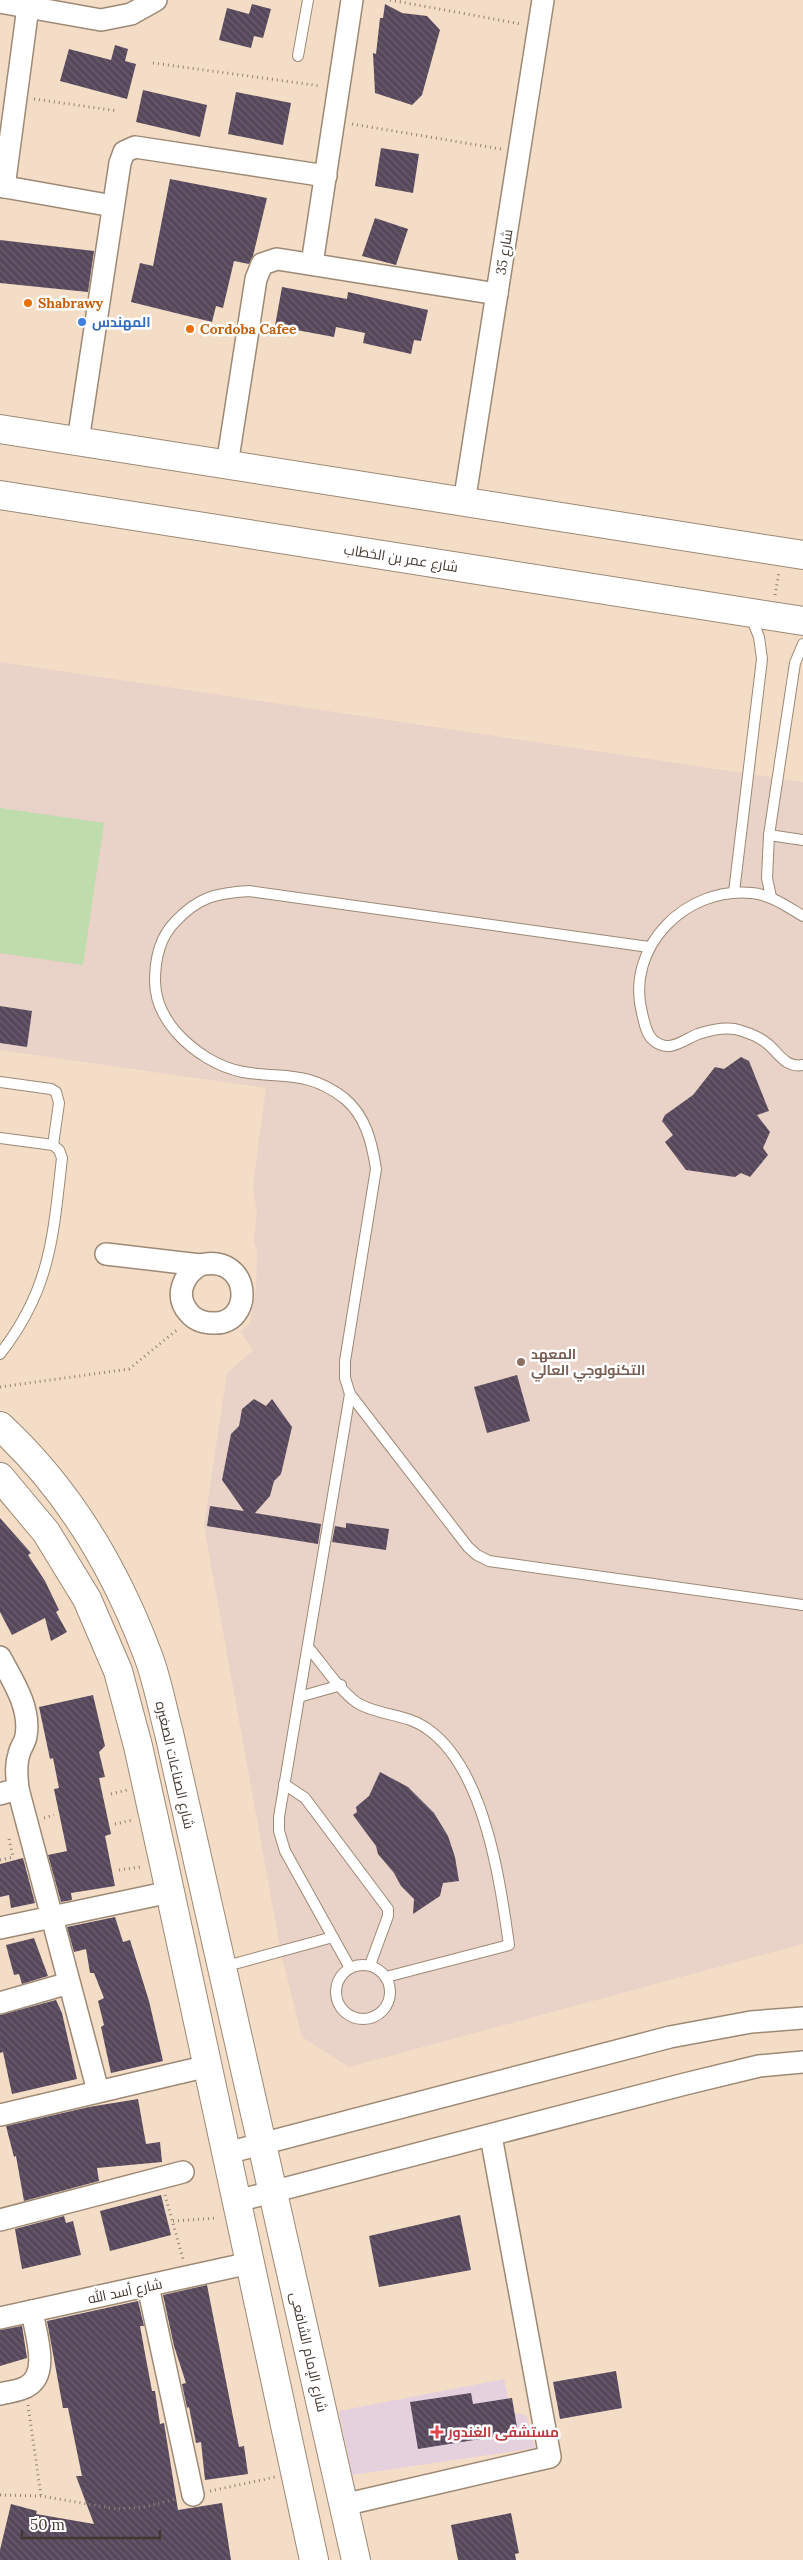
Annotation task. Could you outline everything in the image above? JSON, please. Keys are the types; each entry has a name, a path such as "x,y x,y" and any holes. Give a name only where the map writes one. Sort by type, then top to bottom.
{"street":[{"path":"0,2 100,20 131,14 156,0"},
{"path":"312,264 352,0"},
{"name":"شارع 35","path":"464,503 543,0"},
{"path":"28,7 2,187 113,206"},
{"path":"78,441 113,206 121,157 124,152 135,147 326,176"},
{"path":"227,465 258,271 269,260 277,259 312,264 497,294"},
{"path":"0,429 793,553"},
{"name":"شارع عمر بن الخطاب","path":"0,494 803,621"},
{"path":"106,1254 200,1264 210,1262 224,1265 234,1272 241,1282 243,1296 235,1314 217,1324 206,1323 193,1317 185,1309 181,1288 191,1270 200,1264"},
{"name":"شارع الصناعات الصغيره","path":"0,1426 21,1446 73,1509 116,1579 148,1654 169,1733 262,2144"},
{"path":"0,1477 46,1532 87,1599 118,1670 138,1746 314,2560"},
{"path":"0,1657 20,1696 25,1716 26,1738 18,1754 16,1771 9,1792 51,1918 98,2091"},
{"path":"0,1928 170,1892"},
{"path":"0,2003 69,1983"},
{"path":"227,2153 670,2037 751,2022 803,2018"},
{"path":"239,2209 273,2193 685,2084 760,2066 803,2062"},
{"path":"0,2114 208,2066"},
{"path":"343,2505 550,2457 491,2136"},
{"name":"شارع الإمام الشافعى","path":"262,2144 356,2560"},
{"path":"0,2220 183,2172"},
{"name":"شارع أسد الله","path":"0,2318 250,2263"},
{"path":"148,2286 193,2495"},
{"path":"0,2394 25,2388 37,2378 39,2371 32,2311"}],"lane":[{"path":"298,56 308,0"},
{"path":"734,892 762,659 761,615"},
{"path":"771,897 767,878 769,835 795,663 803,644"},
{"path":"769,835 803,840"},
{"path":"649,948 249,891 217,893 189,907 167,930 155,959 155,990 166,1020 186,1044 212,1061 242,1072 300,1076 324,1085 346,1100 362,1119 372,1143 376,1169 345,1361 345,1378 350,1394 468,1547 483,1558 501,1562 803,1605"},
{"path":"803,916 771,897 734,892 700,900 670,919 649,948 640,974 639,1002 646,1029 653,1040 665,1046 679,1045 696,1035 714,1029 734,1029 752,1034 769,1045 782,1060 790,1064 803,1065"},
{"path":"0,1082 56,1092 60,1103 52,1145"},
{"path":"0,1138 52,1145 59,1150 62,1158 47,1268 32,1306 0,1354"},
{"path":"350,1394 279,1817 283,1846 350,1968"},
{"path":"308,1647 350,1697 364,1707 407,1718 418,1723 439,1739 448,1749 472,1789 482,1814 502,1892 509,1945 386,1977"},
{"path":"299,1697 340,1685"},
{"path":"284,1784 305,1798 388,1909 388,1916 370,1965"},
{"path":"222,1968 333,1937"},
{"path":"370,1965 386,1977 390,1993 385,2008 372,2018 356,2019 342,2010 335,1995 338,1979 350,1968 370,1965"}],"path":[{"path":"390,0 539,28"},
{"path":"152,63 339,89"},
{"path":"16,97 118,111"},
{"path":"334,121 519,152"},
{"path":"761,615 793,553"},
{"path":"0,1387 129,1369 193,1317"},
{"path":"160,2177 187,2277"},
{"path":"173,2221 239,2209"},
{"path":"25,2388 41,2496"},
{"path":"0,2495 41,2496 116,2508 145,2507 296,2472"}],"shaded area":[{"name":"المعهد التكنولوجي العالي","path":"0,662 803,782 803,1944 349,2067 302,2037 281,1953 204,1526 227,1373 253,1350 241,1332 250,1323 256,1289 257,1251 254,1241 257,1213 253,1185 266,1088 0,1050"},
{"name":"مستشفى الغندور","path":"504,2379 511,2413 526,2415 535,2448 352,2475 339,2411"}],"green space":[{"path":"0,808 104,823 83,965 0,953"}],"building":[{"path":"252,4 271,9 263,38 254,36 251,48 219,40 227,8 249,14"},
{"path":"385,4 402,13 427,16 440,30 422,95 412,105 375,93 373,53 376,54 380,18 383,18"},
{"path":"115,45 128,49 125,61 136,64 127,99 60,81 69,49 111,60"},
{"path":"143,90 207,105 200,137 136,122"},
{"path":"236,92 291,103 283,145 228,134"},
{"path":"381,148 419,154 413,193 375,186"},
{"path":"170,179 267,198 253,256 249,264 234,261 223,308 216,306 212,322 131,302 140,263 153,266"},
{"path":"375,218 408,229 396,265 362,256"},
{"path":"0,240 94,251 88,292 0,283"},
{"path":"282,287 347,299 348,292 428,310 421,341 414,340 411,354 363,343 365,333 336,327 334,337 275,326"},
{"path":"0,1006 32,1011 27,1047 0,1043"},
{"path":"741,1057 749,1061 769,1111 757,1115 770,1132 763,1148 768,1155 750,1177 741,1173 735,1177 686,1170 665,1142 673,1135 662,1121 665,1115 693,1095 715,1067 724,1069"},
{"path":"517,1375 530,1421 487,1433 474,1387"},
{"path":"254,1399 266,1406 272,1399 292,1427 281,1474 274,1481 270,1496 255,1513 321,1524 318,1544 207,1526 210,1506 244,1511 222,1480 231,1434 239,1426 242,1409"},
{"path":"0,1518 31,1553 28,1555 45,1581 59,1610 56,1612 67,1632 51,1641 45,1618 12,1635 0,1612"},
{"path":"346,1523 389,1529 386,1550 332,1542 335,1526 346,1528"},
{"path":"93,1695 105,1746 99,1752 105,1777 99,1778 111,1834 105,1836 115,1886 71,1893 72,1900 61,1902 48,1855 67,1851 54,1789 59,1788 53,1758 50,1759 39,1707"},
{"path":"380,1772 408,1787 434,1813 448,1836 455,1857 459,1881 443,1883 440,1896 413,1914 414,1899 401,1886 394,1873 378,1854 376,1846 353,1815 357,1812 356,1807 369,1796"},
{"path":"23,1858 35,1903 11,1908 9,1895 0,1897 0,1864"},
{"path":"115,1917 123,1942 130,1940 149,2001 163,2061 111,2073 101,2027 104,2025 98,2001 104,1998 94,1973 90,1973 86,1949 74,1952 67,1927"},
{"path":"34,1938 48,1976 22,1984 19,1974 14,1975 6,1945"},
{"path":"56,2000 62,2013 77,2079 12,2094 3,2052 0,2053 0,2015"},
{"path":"138,2099 146,2144 160,2142 162,2162 97,2168 99,2181 24,2201 16,2156 14,2157 6,2126 89,2107"},
{"path":"161,2195 171,2235 110,2251 100,2211"},
{"path":"460,2215 471,2270 379,2287 369,2236"},
{"path":"64,2216 66,2223 73,2221 81,2255 22,2269 15,2229"},
{"path":"207,2285 239,2447 244,2446 248,2474 205,2480 201,2442 196,2443 189,2407 187,2408 182,2384 186,2383 174,2346 163,2295"},
{"path":"138,2301 144,2326 140,2326 152,2391 155,2391 160,2424 164,2423 178,2510 222,2503 231,2560 0,2560 0,2550 11,2504 37,2511 36,2514 94,2524 76,2476 82,2476 68,2408 63,2408 47,2321"},
{"path":"22,2326 27,2358 0,2366 0,2330"},
{"path":"616,2371 622,2408 560,2419 553,2382"},
{"name":"مستشفى الغندور","path":"471,2393 473,2404 512,2398 518,2433 418,2449 410,2402"},
{"path":"511,2513 519,2553 515,2554 516,2560 458,2560 451,2525"}],"place":[{"name":"Shabrawy","path":"28,303"},
{"name":"المهندس","path":"82,322"},
{"name":"Cordoba Cafee","path":"190,329"},
{"name":"المعهد التكنولوجي العالي","path":"521,1362"},
{"name":"مستشفى الغندور","path":"437,2432"}]}
